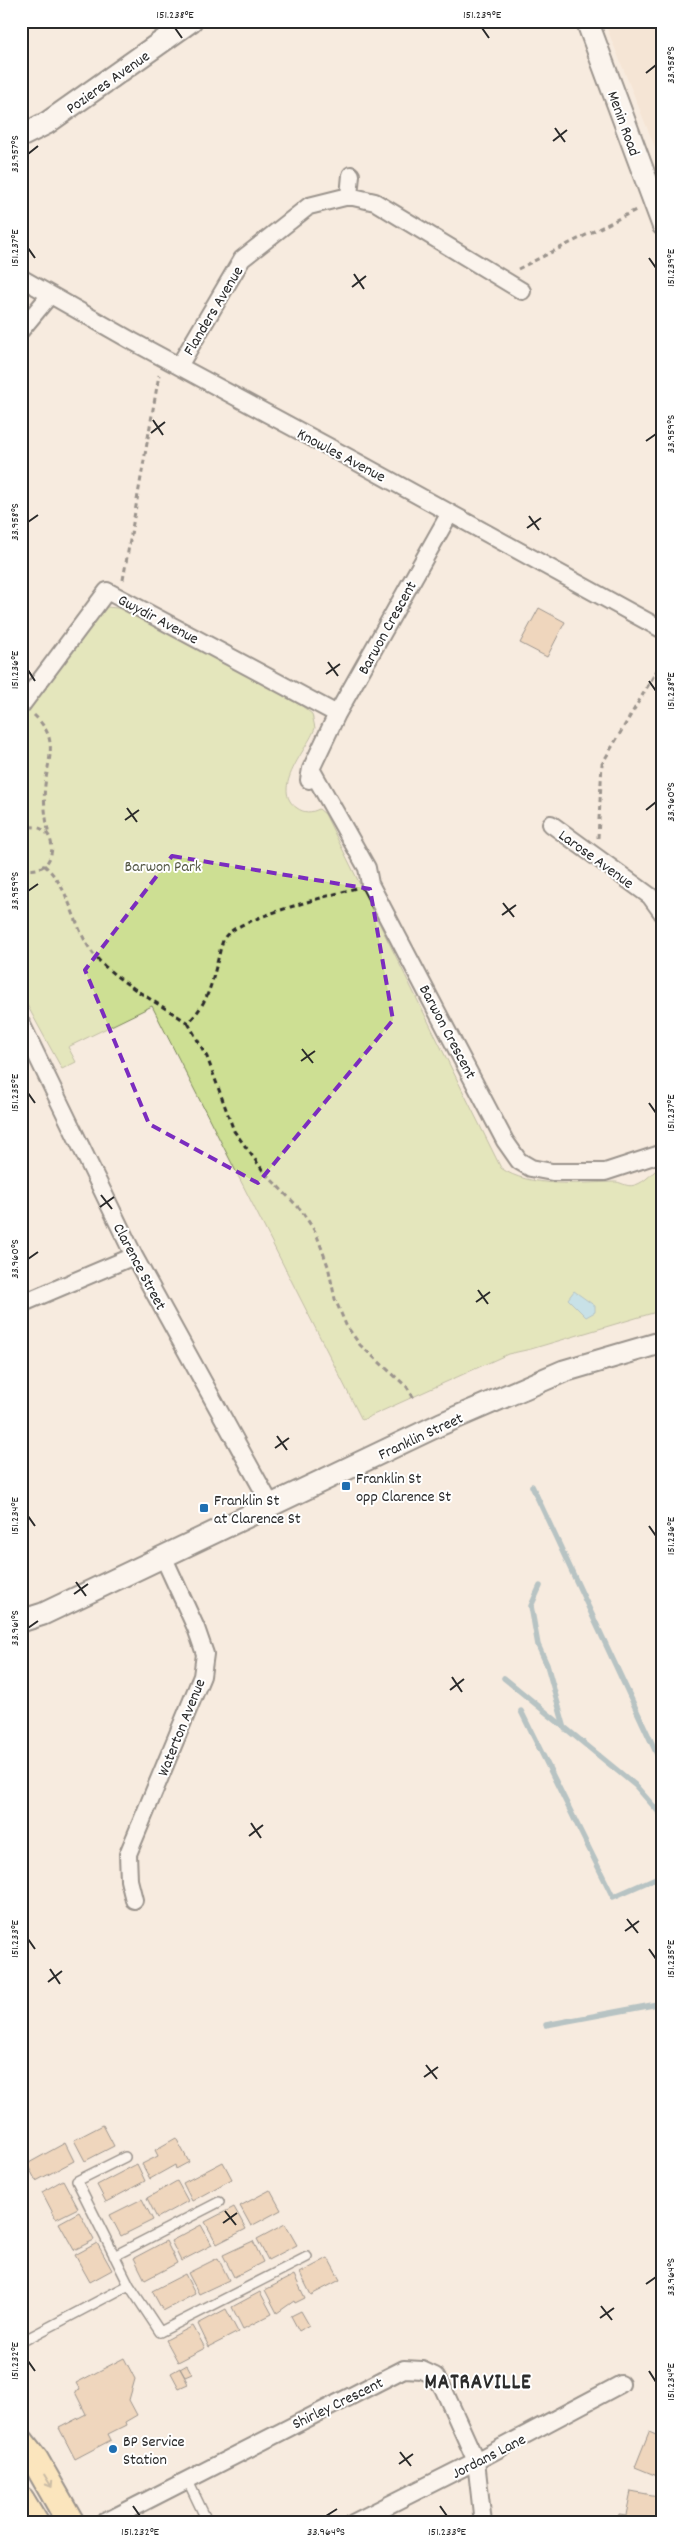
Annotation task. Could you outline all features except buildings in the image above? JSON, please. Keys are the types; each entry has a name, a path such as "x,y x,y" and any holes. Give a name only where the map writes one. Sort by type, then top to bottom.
{"main road":[{"path":"21,2442 40,2468 70,2523"},
{"path":"21,2500 35,2523"}],"street":[{"name":"Pozieres Avenue","path":"21,136 48,123 191,21"},
{"name":"Menin Road","path":"587,21 663,225"},
{"path":"349,196 350,174"},
{"name":"Flanders Avenue","path":"179,366 242,259 309,206 349,196 375,202 522,291"},
{"name":"Knowles Avenue","path":"21,278 663,630"},
{"path":"21,330 50,295"},
{"name":"Barwon Crescent","path":"308,786 311,770 338,714 450,513"},
{"name":"Gwydir Avenue","path":"21,705 107,591 338,714"},
{"name":"Barwon Crescent","path":"311,770 367,868 370,884 506,1141 519,1161 532,1168 552,1172 605,1172 663,1153"},
{"name":"Larose Avenue","path":"551,824 650,896 663,914"},
{"name":"Clarence Street","path":"21,1024 134,1256 270,1504"},
{"path":"21,1304 134,1256"},
{"name":"Franklin Street","path":"21,1621 43,1614 441,1424 564,1371 663,1342"},
{"name":"Waterton Avenue","path":"134,1900 129,1880 128,1854 202,1676 204,1654 196,1628 163,1556"},
{"name":"Shirley Crescent","path":"104,2523 404,2369 422,2370 435,2376 443,2388 476,2461 483,2523"},
{"name":"Jordans Lane","path":"353,2523 476,2461 621,2384"}],"lane":[{"path":"125,2158 77,2181 129,2285 160,2332 307,2257"},
{"path":"114,2256 219,2202"},
{"path":"21,2342 129,2285"},
{"path":"187,2479 208,2523"}],"path":[{"path":"501,278 654,201"},
{"path":"119,598 162,357"},
{"path":"598,858 602,764 663,660"},
{"path":"21,705 40,721 50,739 51,750 44,807 52,851 44,865 32,870 21,867"},
{"path":"21,829 34,827 49,836"},
{"path":"44,865 66,892 79,930 95,957 112,973 188,1023 207,1057 234,1131 264,1172 301,1210 316,1233 328,1266 335,1299 346,1325 360,1345 407,1387 415,1400"},
{"path":"188,1023 202,1009 208,997 222,945 229,932 284,909 370,884"}],"highlighted area":[{"path":"172,856 370,889 393,1020 258,1183 149,1124 85,970"}],"shaded area":[{"path":"604,21 663,21 663,167"}],"green space":[{"name":"Barwon Park","path":"107,607 126,609 302,706 312,714 315,728 289,780 287,790 289,800 302,811 310,812 319,809 325,814 501,1168 525,1179 555,1183 616,1182 632,1186 639,1184 663,1165 663,1310 508,1354 362,1420 152,1006 68,1047 76,1062 62,1069 21,994 21,718 94,618"}],"water":[{"path":"574,1291 595,1306 595,1312 586,1317 568,1299"}],"waterway":[{"path":"532,1486 663,1767"},
{"path":"540,1586 531,1606 538,1645 547,1665 565,1729"},
{"path":"504,1678 635,1785 663,1817"},
{"path":"521,1711 613,1897 663,1875"},
{"path":"546,2025 663,2003"}],"place":[{"name":"Franklin St opp Clarence St","path":"346,1486"},
{"name":"Franklin St at Clarence St","path":"204,1508"},
{"name":"BP Service Station","path":"113,2449"}],"district":[{"name":"MATRAVILLE","path":"478,2381"}]}
